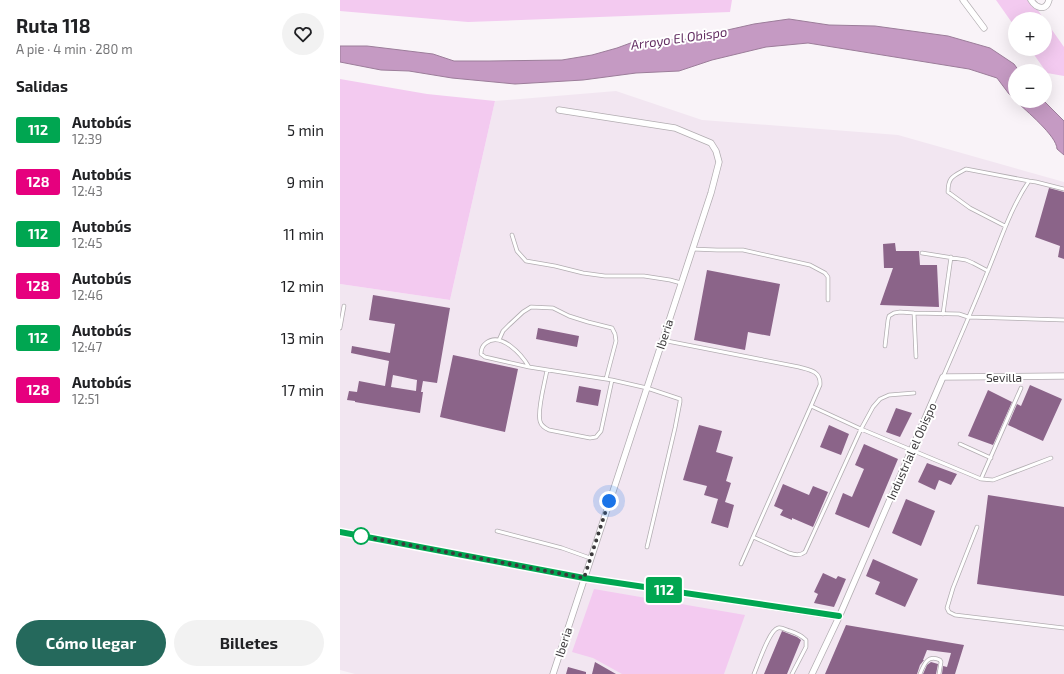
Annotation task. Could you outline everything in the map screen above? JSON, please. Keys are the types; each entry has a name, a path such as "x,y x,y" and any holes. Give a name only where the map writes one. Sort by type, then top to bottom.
{"street":[{"path":"963,0 984,28"},
{"path":"1031,0 1035,6 1039,7 1047,5 1049,1"},
{"name":"Iberia","path":"553,674 711,193 719,162 716,150 711,143 675,128 559,110"},
{"name":"Sevilla","path":"943,377 1064,376"},
{"name":"Industrial el Obispo","path":"812,674 839,616 943,377"},
{"path":"340,532 584,578 839,616"}],"lane":[{"path":"1005,226 970,208 948,192 950,178 966,169 1036,182 1064,190"},
{"name":"Industrial el Obispo","path":"943,377 988,271 1005,226 1029,181"},
{"path":"512,235 517,252 526,261 583,273 605,276 644,276 681,283"},
{"path":"692,249 743,250 810,265 828,277 828,300"},
{"path":"922,253 966,260 988,271"},
{"path":"943,314 951,257"},
{"path":"340,328 344,306"},
{"path":"499,340 503,331 530,307 553,308 569,316 612,328 616,341 606,379"},
{"path":"885,346 886,325 891,314 894,312 914,314 959,314 968,317 1064,320"},
{"path":"914,314 916,357"},
{"path":"529,367 520,354 505,342 492,340 487,342 482,347 481,354 485,357 529,367 612,380 647,388 680,399 676,428 647,547"},
{"path":"662,340 674,341 814,371 819,376 820,385 741,564"},
{"path":"547,370 540,410 540,423 549,430 590,438 596,437 601,431 612,380"},
{"path":"981,479 1021,388"},
{"path":"753,537 795,555 805,552 861,429 873,407 880,399 889,395 914,393"},
{"path":"811,406 861,429 981,479 993,480 1051,458"},
{"path":"960,444 991,458"},
{"path":"977,527 953,588 947,608 949,612 955,615 1064,628"},
{"path":"497,531 562,548 590,558"},
{"path":"754,674 772,632 778,628 782,628 800,635 806,640 806,647 792,674"},
{"path":"920,674 926,662 929,659 934,658 940,660 941,662 939,674"}],"shaded area":[{"path":"340,0 732,0 730,12 468,22 340,11"},
{"path":"996,0 1031,0 1039,12 1008,12 1008,17"},
{"path":"789,19 829,25 875,26 948,36 990,48 1014,64 1008,64 1008,93 997,78 969,69 808,43 766,47 712,60 679,71 636,73 583,80 515,84 452,78 409,71 381,70 340,62 340,46 367,46 433,54 454,61 562,60 592,55 636,41 693,39 754,24"},
{"path":"1052,30 1064,47 1064,76 1052,74 1052,64 1041,64 1035,56 1052,56"},
{"path":"340,79 427,94 495,101 450,300 340,284"},
{"path":"616,91 702,120 898,135 1064,182 1064,674 355,674 340,670 340,284 450,300 495,101"},
{"path":"1023,108 1051,108 1064,121 1064,155 1057,149 1052,137"},
{"path":"594,589 745,615 724,674 622,674 593,658 572,652"}],"building":[{"path":"1049,188 1064,192 1064,259 1058,257 1060,246 1035,237"},
{"path":"895,243 896,251 919,251 920,265 937,265 939,307 880,305 893,268 884,268 883,244"},
{"path":"707,270 780,284 770,336 748,332 745,350 694,340"},
{"path":"373,295 450,308 437,383 423,381 420,413 347,400 349,391 357,392 359,381 385,386 389,361 351,353 352,346 390,353 395,324 369,320","holes":["393,375 417,380 416,391 391,387"]},
{"path":"538,328 579,336 577,347 536,339"},
{"path":"453,355 518,369 505,432 440,417"},
{"path":"1030,385 1062,399 1043,441 1008,425 1017,404 1021,406"},
{"path":"579,386 601,390 598,406 576,402"},
{"path":"988,390 1012,402 993,445 968,436"},
{"path":"896,408 912,413 900,437 886,432"},
{"path":"699,425 722,431 716,452 733,457 726,481 731,483 725,502 734,505 728,528 711,523 718,499 704,495 707,486 683,480"},
{"path":"829,425 849,434 841,455 820,447"},
{"path":"864,444 898,459 869,528 835,514 843,493 852,497 864,469 855,465"},
{"path":"927,463 957,474 951,485 939,480 935,490 918,482"},
{"path":"783,484 809,495 813,486 828,492 813,527 792,518 792,520 780,515 783,510 774,506"},
{"path":"988,495 1064,507 1064,596 977,584"},
{"path":"906,499 935,511 921,546 892,533"},
{"path":"873,559 918,579 905,607 875,594 880,582 866,576"},
{"path":"823,573 836,579 838,576 846,579 834,607 814,603 818,594 814,592"},
{"path":"846,625 964,645 955,674 942,674 943,666 947,667 951,653 927,650 917,674 825,674"},
{"path":"782,631 801,640 787,674 764,674"},
{"path":"595,662 616,674 592,674"},
{"path":"931,662 938,664 936,674 923,674 927,665"},
{"path":"568,667 586,672 586,674 566,674"}],"bus line":[{"name":"112","path":"340,532 584,578 839,616"}],"route":[{"path":"361,536 584,578 609,501"}],"water label":[{"name":"Arroyo El Obispo","path":"679,38"}]}
